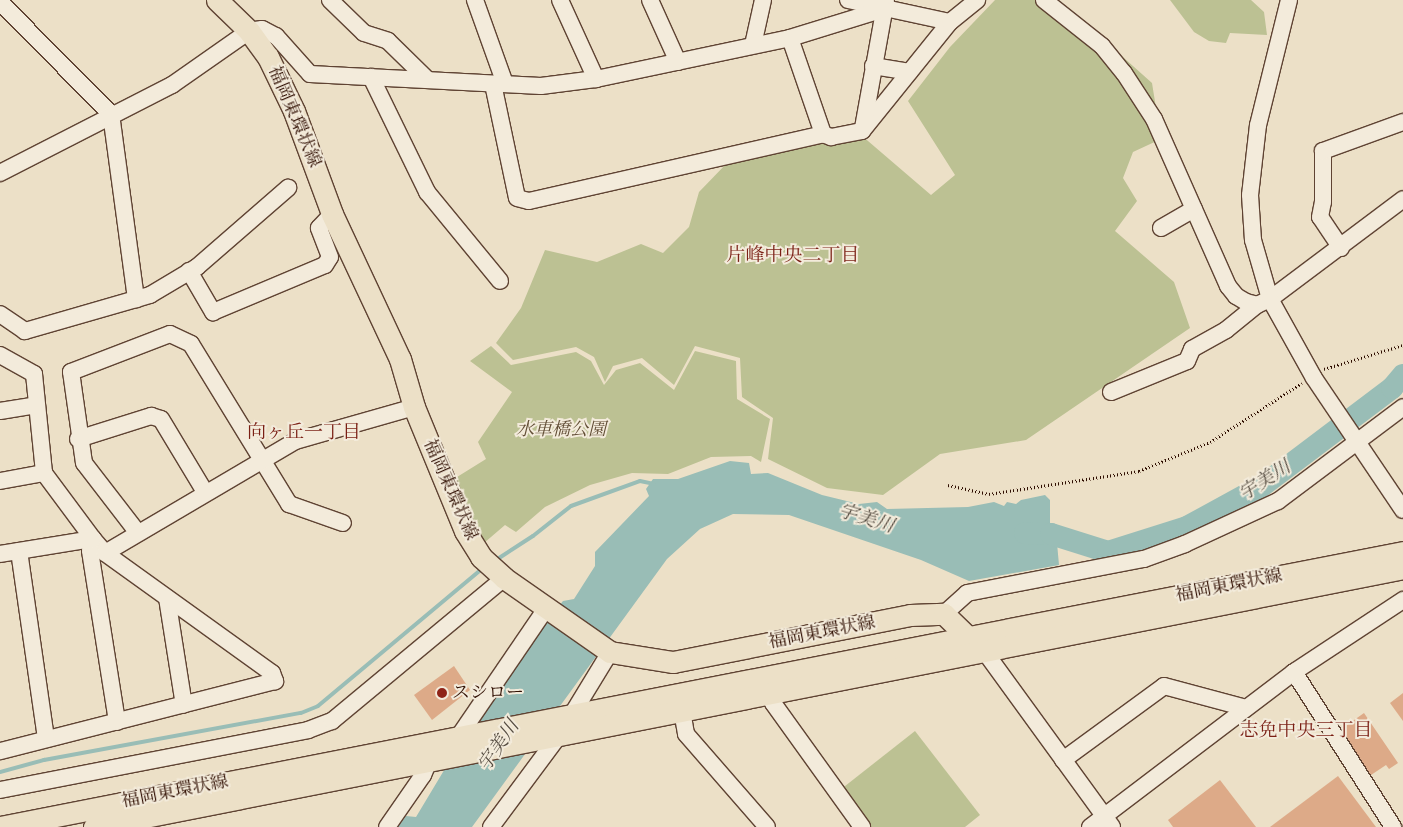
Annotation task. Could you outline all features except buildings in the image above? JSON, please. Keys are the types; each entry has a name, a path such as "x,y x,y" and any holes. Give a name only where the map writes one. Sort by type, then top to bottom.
{"main road":[{"name":"福岡東環状線","path":"216,0 249,31 268,57 294,111 332,214 392,342 414,407 465,531 481,557 502,575 607,650 673,662 910,615 944,614"},
{"name":"福岡東環状線","path":"563,725 967,638 1403,552"},
{"name":"福岡東環状線","path":"563,725 682,711 1403,568"},
{"path":"944,614 955,622 967,638 985,652"},
{"path":"459,744 563,725"},
{"name":"福岡東環状線","path":"94,827 429,761 459,744"},
{"name":"福岡東環状線","path":"0,827 459,744"}],"street":[{"path":"330,0 364,33 388,40 428,80"},
{"path":"475,0 499,84 517,198 529,201 823,134 831,137 862,131 950,22 977,0"},
{"path":"560,0 596,80"},
{"path":"650,0 678,62"},
{"path":"753,45 763,0"},
{"path":"848,0 885,5 950,22"},
{"path":"1044,0 1102,46 1124,73 1154,119 1228,286 1236,296 1263,302"},
{"path":"1289,0 1258,125 1251,173 1253,240 1263,302 1403,510"},
{"path":"0,173 111,114 172,85 249,31 262,29 276,36 310,74 541,86 596,80 790,38 885,5"},
{"path":"862,131 885,5"},
{"path":"7,7 111,114 136,299"},
{"path":"790,38 823,134"},
{"path":"873,66 910,72"},
{"path":"371,77 427,192 500,281"},
{"path":"1341,248 1320,217 1323,202 1323,151 1403,122"},
{"path":"0,314 25,331 150,295 189,271 288,188"},
{"path":"1111,392 1187,361 1192,349 1226,330 1341,248 1403,199"},
{"path":"1161,228 1194,209"},
{"path":"189,271 213,312 325,265 330,257 319,228 332,214"},
{"path":"138,533 84,463 78,439 71,372 170,334 191,344 289,504 342,522"},
{"path":"0,355 34,374 44,473 93,540 105,553 272,673 276,681 0,751"},
{"path":"0,411 37,405"},
{"path":"105,553 261,458 295,441 414,407"},
{"path":"944,614 966,594 1144,559 1185,544 1278,501 1357,442 1388,415 1403,407"},
{"path":"78,439 151,416 161,419 205,492"},
{"path":"0,481 44,473"},
{"path":"0,554 93,540"},
{"path":"93,540 90,551 117,722"},
{"path":"19,552 46,739"},
{"path":"0,790 308,730 332,721 502,575"},
{"path":"167,598 184,705"},
{"path":"1090,827 1108,822 1246,708 1294,672 1403,600"},
{"path":"459,744 550,609"},
{"path":"494,826 563,725 607,650"},
{"path":"985,652 1108,822"},
{"path":"1294,672 1393,827"},
{"path":"1063,760 1164,686 1246,708"},
{"path":"770,694 773,703 862,827"},
{"path":"682,711 686,734 768,827"},
{"path":"387,827 424,775 429,761"}],"path":[{"path":"948,485 989,494 1139,471 1210,442 1332,365 1360,360 1403,345"}],"green space":[{"path":"995,0 1053,0 1096,33 1152,83 1161,139 1133,152 1123,178 1137,201 1115,231 1174,282 1190,328 1026,440 940,454 883,495 827,488 768,459 773,418 742,397 740,358 695,346 674,385 642,358 613,366 605,382 594,357 576,347 513,360 496,343 521,308 545,250 597,262 641,244 663,253 689,227 699,192 728,162 861,135 931,195 955,175 908,101 950,47"},
{"path":"1170,0 1251,0 1264,12 1267,35 1230,33 1226,43 1209,41 1194,32"},
{"name":"水車橋公園","path":"491,346 511,365 576,352 591,361 604,385 616,370 640,363 674,390 695,351 736,361 737,399 770,419 761,462 751,456 711,457 668,474 632,473 590,485 545,507 516,532 505,525 484,543 449,482 486,459 478,442 512,392 470,361"},
{"path":"915,731 980,815 965,827 868,827 840,790"}],"water":[{"path":"730,461 749,463 751,474 768,473 822,495 859,504 877,502 887,509 968,507 994,502 1004,506 1007,502 1016,504 1021,500 1045,495 1050,500 1050,524 1057,543 1059,565 969,581 921,560 789,515 733,514 700,529 667,559 472,827 398,827 406,816 416,817 476,717 563,601 574,599 595,566 595,552 649,496 646,489 653,479 678,479"}],"waterway":[{"name":"宇美川","path":"1025,533 1051,534 1108,552 1187,527 1262,486 1392,388 1403,375"},
{"path":"496,560 533,536 571,506 640,481 654,484"},
{"path":"0,772 44,760 301,713 318,706 483,568"}],"place":[{"name":"スシロー","path":"442,693"}],"district":[{"name":"片峰中央二丁目","path":"793,256"},
{"name":"向ヶ丘一丁目","path":"304,433"},
{"name":"志免中央三丁目","path":"1306,731"}]}
